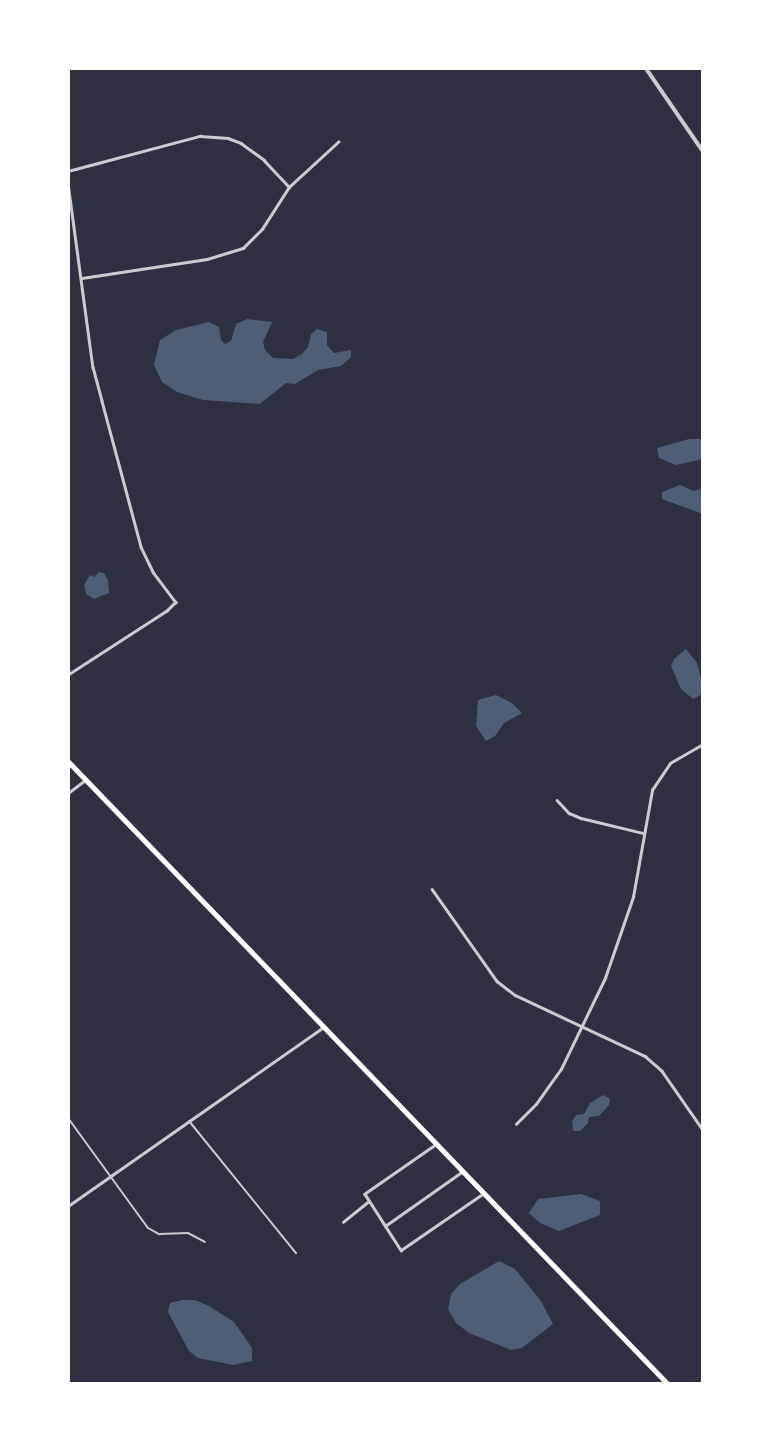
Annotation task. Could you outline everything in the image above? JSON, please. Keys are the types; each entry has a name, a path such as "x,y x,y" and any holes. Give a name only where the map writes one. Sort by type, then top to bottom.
{"main road":[{"path":"68,761 668,1384"}],"street":[{"path":"646,68 703,151"},
{"path":"68,171 200,136 228,138 264,160 289,187"},
{"path":"82,278 228,255 243,248 262,229 289,187 338,142"},
{"path":"68,183 93,367 141,547 153,572 176,602 68,675"},
{"path":"516,1124 552,1084 583,1027 627,920 648,800 656,780 677,757 703,744"},
{"path":"68,793 86,779"},
{"path":"558,800 569,813 581,818 643,833"},
{"path":"432,889 497,981 515,995 625,1045 654,1063 703,1130"},
{"path":"68,1206 324,1027"},
{"path":"437,1144 365,1194 401,1250 484,1193"},
{"path":"385,1226 463,1171"},
{"path":"343,1222 368,1202"}],"lane":[{"path":"68,1118 153,1232 188,1233 205,1242"},
{"path":"189,1121 296,1253"}],"water":[{"path":"247,319 272,322 263,342 265,350 273,358 293,359 302,354 308,347 311,334 317,329 327,332 327,345 334,353 351,350 351,357 341,366 318,370 295,384 286,383 260,404 203,400 177,392 162,382 154,365 160,340 176,330 209,322 219,327 221,340 225,344 231,341 236,324"},
{"path":"689,439 703,439 703,459 676,465 659,458 657,448"},
{"path":"680,485 694,491 703,488 703,514 662,499 662,492"},
{"path":"98,572 104,573 108,580 109,593 94,599 86,594 84,585 90,575 95,577"},
{"path":"686,649 697,663 703,686 701,695 693,699 681,689 671,666 674,659"},
{"path":"496,695 512,703 522,713 504,723 495,736 486,741 476,726 478,700"},
{"path":"603,1095 610,1099 609,1105 599,1116 589,1117 588,1123 580,1131 573,1131 572,1121 576,1115 584,1114 590,1103"},
{"path":"581,1194 600,1201 600,1215 559,1231 540,1223 529,1213 538,1199"},
{"path":"499,1261 515,1269 541,1301 553,1324 522,1348 511,1350 469,1333 456,1323 448,1309 451,1294 460,1284"},
{"path":"195,1300 234,1322 252,1348 252,1361 233,1365 198,1358 189,1351 168,1312 170,1303"}]}
